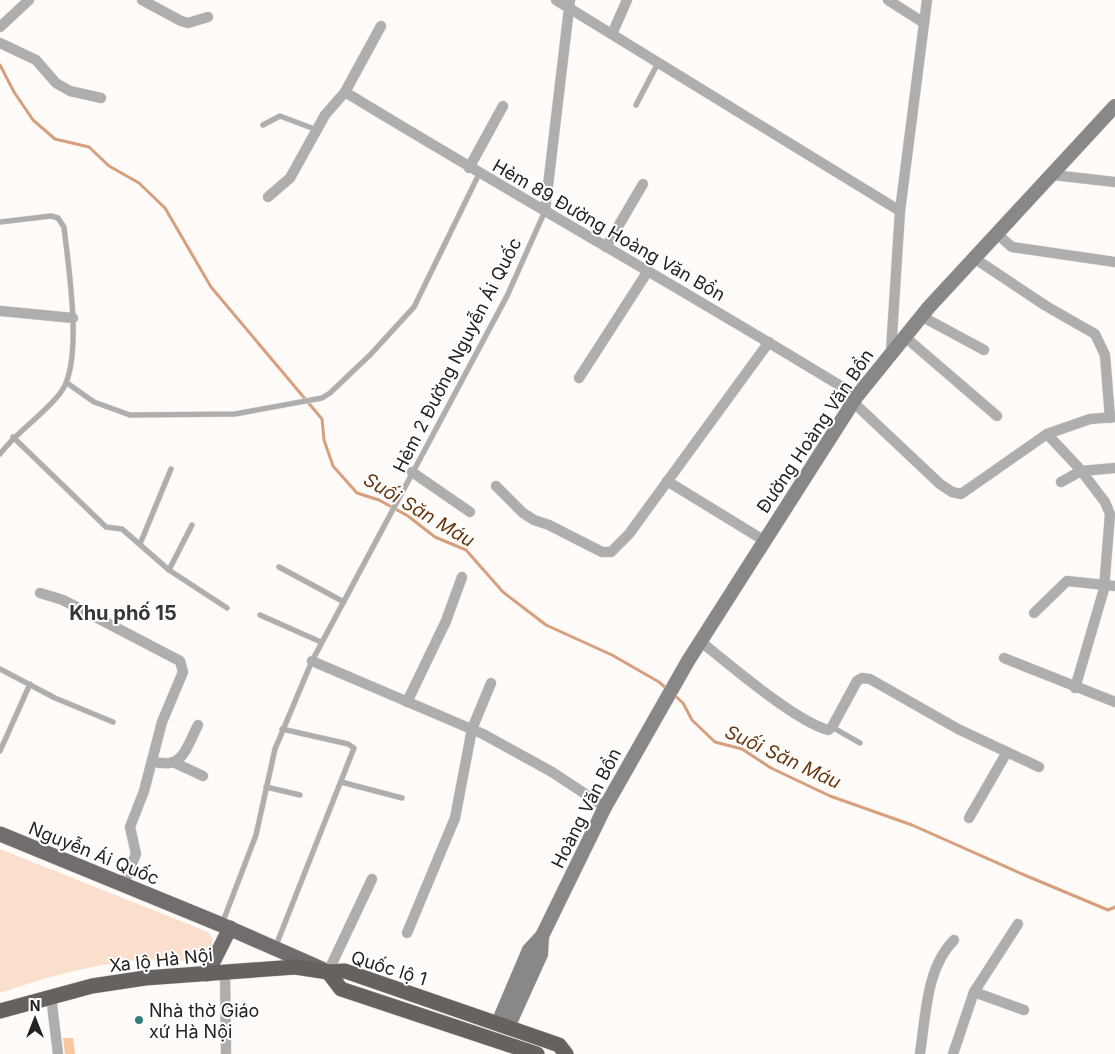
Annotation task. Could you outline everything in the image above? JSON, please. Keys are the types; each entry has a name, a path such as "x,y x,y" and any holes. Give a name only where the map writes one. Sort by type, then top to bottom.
{"highway":[{"name":"Xa lộ Hà Nội","path":"0,1011 92,986 145,978 295,967 328,972"},
{"name":"Quốc lộ 1","path":"328,972 345,971 508,1027 559,1045 566,1054"},
{"name":"Quốc lộ 1","path":"328,972 340,989 537,1054"},
{"path":"505,1045 508,1027"}],"main road":[{"name":"Đường Hoàng Văn Bổn","path":"674,686 855,399 921,316 1115,106"},
{"name":"Hoàng Văn Bổn","path":"508,1027 530,950 542,936 605,807 674,686"},
{"name":"Nguyễn Ái Quốc","path":"0,834 226,926 328,972"},
{"path":"207,974 226,926"}],"street":[{"path":"0,27 29,0"},
{"path":"142,0 180,21 188,23 208,17"},
{"path":"556,0 570,4 612,34 658,63 900,211"},
{"path":"612,34 627,0"},
{"path":"888,0 924,22"},
{"path":"892,351 900,211 927,0"},
{"path":"545,211 570,4"},
{"path":"268,197 290,178 330,107 345,92 382,26"},
{"path":"0,43 36,60 56,83 70,91 101,98"},
{"name":"Hẻm 89 Đường Hoàng Văn Bổn","path":"345,92 479,174 769,342 855,399 940,484 952,492 961,494 1047,434"},
{"path":"469,168 503,106"},
{"path":"1053,175 1115,182"},
{"path":"606,247 643,184"},
{"path":"996,234 1012,247 1115,262"},
{"path":"974,258 1046,306 1095,334 1105,356 1112,418 1090,419 1047,434 1081,471 1105,502 1110,514 1110,586 1075,688"},
{"path":"579,378 648,271"},
{"path":"1,310 73,318"},
{"path":"921,316 984,350"},
{"path":"904,336 997,416"},
{"path":"496,486 523,513 534,520 602,552 612,552 629,534 769,342"},
{"path":"1061,482 1081,471 1115,468"},
{"path":"412,472 470,512"},
{"path":"667,481 765,541"},
{"path":"407,702 446,621 462,577"},
{"path":"1034,613 1067,581 1110,586"},
{"path":"40,593 63,600 180,661 183,672 162,722 152,761 130,827 136,854 123,885"},
{"path":"700,642 790,709 822,728 828,730 832,727 857,681 862,678 870,679 958,729 1039,767"},
{"path":"1004,658 1075,688 1115,702"},
{"path":"312,661 472,729 552,772 605,807"},
{"path":"408,933 455,818 472,729 491,683"},
{"path":"152,761 165,765 175,763 181,758 198,725"},
{"path":"969,818 1006,752"},
{"path":"175,763 203,776"},
{"path":"328,972 372,879"},
{"path":"953,1054 974,992 1018,924"},
{"path":"920,1053 936,967 942,952 954,940"},
{"path":"225,972 226,1054"},
{"path":"974,992 1024,1010"},
{"path":"51,996 58,1054"},
{"path":"505,1045 508,1027"}],"lane":[{"path":"636,105 658,63"},
{"path":"264,124 280,116 317,130"},
{"path":"67,382 94,402 130,415 235,414 322,398 337,387 414,307 479,174"},
{"name":"Hẻm 2 Đường Nguyễn Ái Quốc","path":"226,926 256,836 266,787 282,729 312,661 507,296 545,211"},
{"path":"0,222 51,216 58,218 64,227 73,318 72,366 67,382 48,406 13,437 0,454"},
{"path":"13,437 106,528 122,529 169,570 227,608"},
{"path":"140,544 171,469"},
{"path":"169,570 192,525"},
{"path":"279,567 344,602"},
{"path":"260,615 321,642"},
{"path":"0,669 55,698 113,722"},
{"path":"0,751 30,684"},
{"path":"832,727 860,743"},
{"path":"275,948 353,752 352,746 282,729"},
{"path":"341,782 402,798"},
{"path":"266,787 300,795"}],"shaded area":[{"path":"0,849 208,932 213,939 212,945 200,960 120,962 51,977 0,993"}],"building":[{"path":"63,1038 73,1038 75,1054 65,1054"}],"waterway":[{"name":"Suối Săn Máu","path":"0,65 14,92 33,120 55,139 89,147 109,166 139,183 165,208 211,287 322,419 324,440 333,466 357,493 379,500 408,516 435,537 466,550 503,592 546,625 612,655 659,682 667,689"},
{"name":"Suối Săn Máu","path":"674,695 683,703 692,720 715,742 742,749 771,768 830,796 912,825 1108,910 1115,907"}],"place":[{"name":"Nhà thờ Giáo xứ Hà Nội","path":"139,1020"}],"district":[{"name":"Khu phố 15","path":"123,613"}]}
